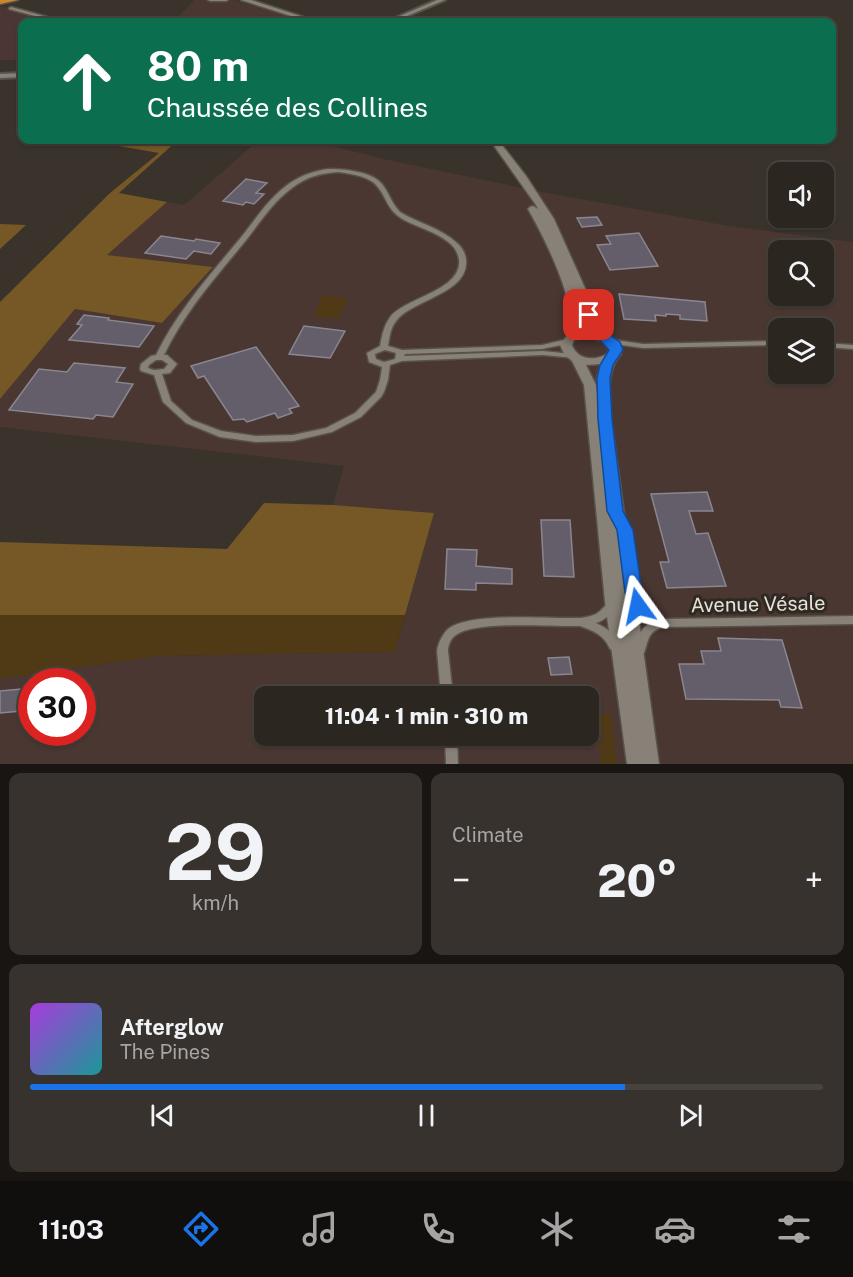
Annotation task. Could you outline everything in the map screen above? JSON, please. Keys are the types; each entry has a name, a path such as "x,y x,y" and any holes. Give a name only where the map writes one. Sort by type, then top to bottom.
{"highway":[{"path":"0,2 12,4"}],"main road":[{"path":"244,0 303,18"},
{"path":"258,0 313,18"},
{"path":"487,144 515,177 539,219 563,271 576,314 578,326 566,349 574,357 590,385 613,602 636,764"},
{"path":"497,144 525,180 563,248 589,315 615,345 603,389 615,511 639,667 650,764"},
{"path":"571,339 588,333 607,338"},
{"path":"574,357 597,362 612,357"}],"street":[{"path":"210,0 226,0"},
{"path":"398,18 442,0"},
{"path":"12,4 49,18"},
{"path":"0,76 18,75"},
{"path":"159,357 180,318 268,209 298,180 332,171 356,173 378,183 389,205 397,213 451,240 463,257 463,266 459,275 449,284 417,300 391,321 384,333 384,347"},
{"path":"607,338 643,346 768,343"},
{"path":"158,374 159,386 165,399 174,411 189,420 222,434 271,440 299,438 325,432 349,421 368,408 379,395 386,365 400,355 542,347 571,339"},
{"path":"612,357 643,346"},
{"path":"834,346 853,347"},
{"path":"386,365 375,362 370,356 374,350 384,347 395,348 400,355"},
{"path":"400,355 543,353 574,357"},
{"path":"159,357 168,358 173,364 167,371 158,374 150,373 144,367 149,360 159,357"},
{"path":"615,511 625,530 633,592 638,606 649,616 663,623"},
{"path":"446,686 443,645 448,635 457,628 467,625 508,622 583,622 605,613 613,602"},
{"name":"Avenue Vésale","path":"663,623 853,620"},
{"path":"583,622 598,628 613,642 626,754 631,764"},
{"path":"639,667 644,632 652,625 663,623"},
{"path":"451,746 452,764"}],"shaded area":[{"path":"194,0 234,0 296,18 177,18"},
{"path":"0,7 41,18 18,18 18,60 0,60"},
{"path":"108,144 174,144 119,193 167,202 107,255 213,267 162,323 75,309 0,399 0,302 110,193 159,153"},
{"path":"254,144 324,144 388,160 542,192 729,226 853,242 853,764 0,764 0,679 18,676 18,746 96,746 96,668 75,668 157,656 395,652 434,513 333,505 344,466 0,427 0,399 75,309 162,323 213,268 106,255 167,202 184,205"},
{"path":"0,224 26,225 0,249"},
{"path":"323,295 348,298 338,319 313,316"},
{"path":"264,503 333,505 434,513 405,615 0,615 0,542 227,549"},
{"path":"0,615 405,615 395,652 157,656 75,668 18,668 18,676 0,679"},
{"path":"600,713 611,714 617,764 601,764 599,739 603,740 605,736 599,729 599,723 601,723"}],"building":[{"path":"246,179 267,183 256,193 264,194 254,204 246,202 243,205 223,201"},
{"path":"597,217 602,225 582,227 577,218"},
{"path":"639,233 658,266 610,270 597,245 611,244 606,236"},
{"path":"161,236 220,243 211,254 194,251 186,259 145,253"},
{"path":"619,294 705,302 707,321 680,319 680,315 666,314 666,316 655,315 656,321 624,319"},
{"path":"84,315 154,326 139,347 69,340 82,325 77,324"},
{"path":"304,326 345,331 330,358 289,354"},
{"path":"256,347 299,406 289,409 292,413 278,418 275,413 247,422 244,419 233,420 204,376 198,378 191,366"},
{"path":"74,363 125,368 116,382 133,384 113,417 96,415 93,419 9,410 39,369 67,372"},
{"path":"707,492 713,511 689,511 696,534 708,533 726,586 667,588 660,562 669,562 651,494"},
{"path":"541,520 570,520 574,577 544,576"},
{"path":"447,549 477,550 476,566 512,569 512,584 476,583 476,590 445,589"},
{"path":"718,638 782,640 802,708 781,707 779,700 686,699 679,664 704,664 701,651 721,651"},
{"path":"569,657 572,674 551,675 548,658"},
{"path":"18,689 18,711 0,713 0,691"}],"route":[{"path":"589,315 603,336 615,345 616,350 606,365 603,378 605,419 615,511 625,530 633,592 638,606"}]}
